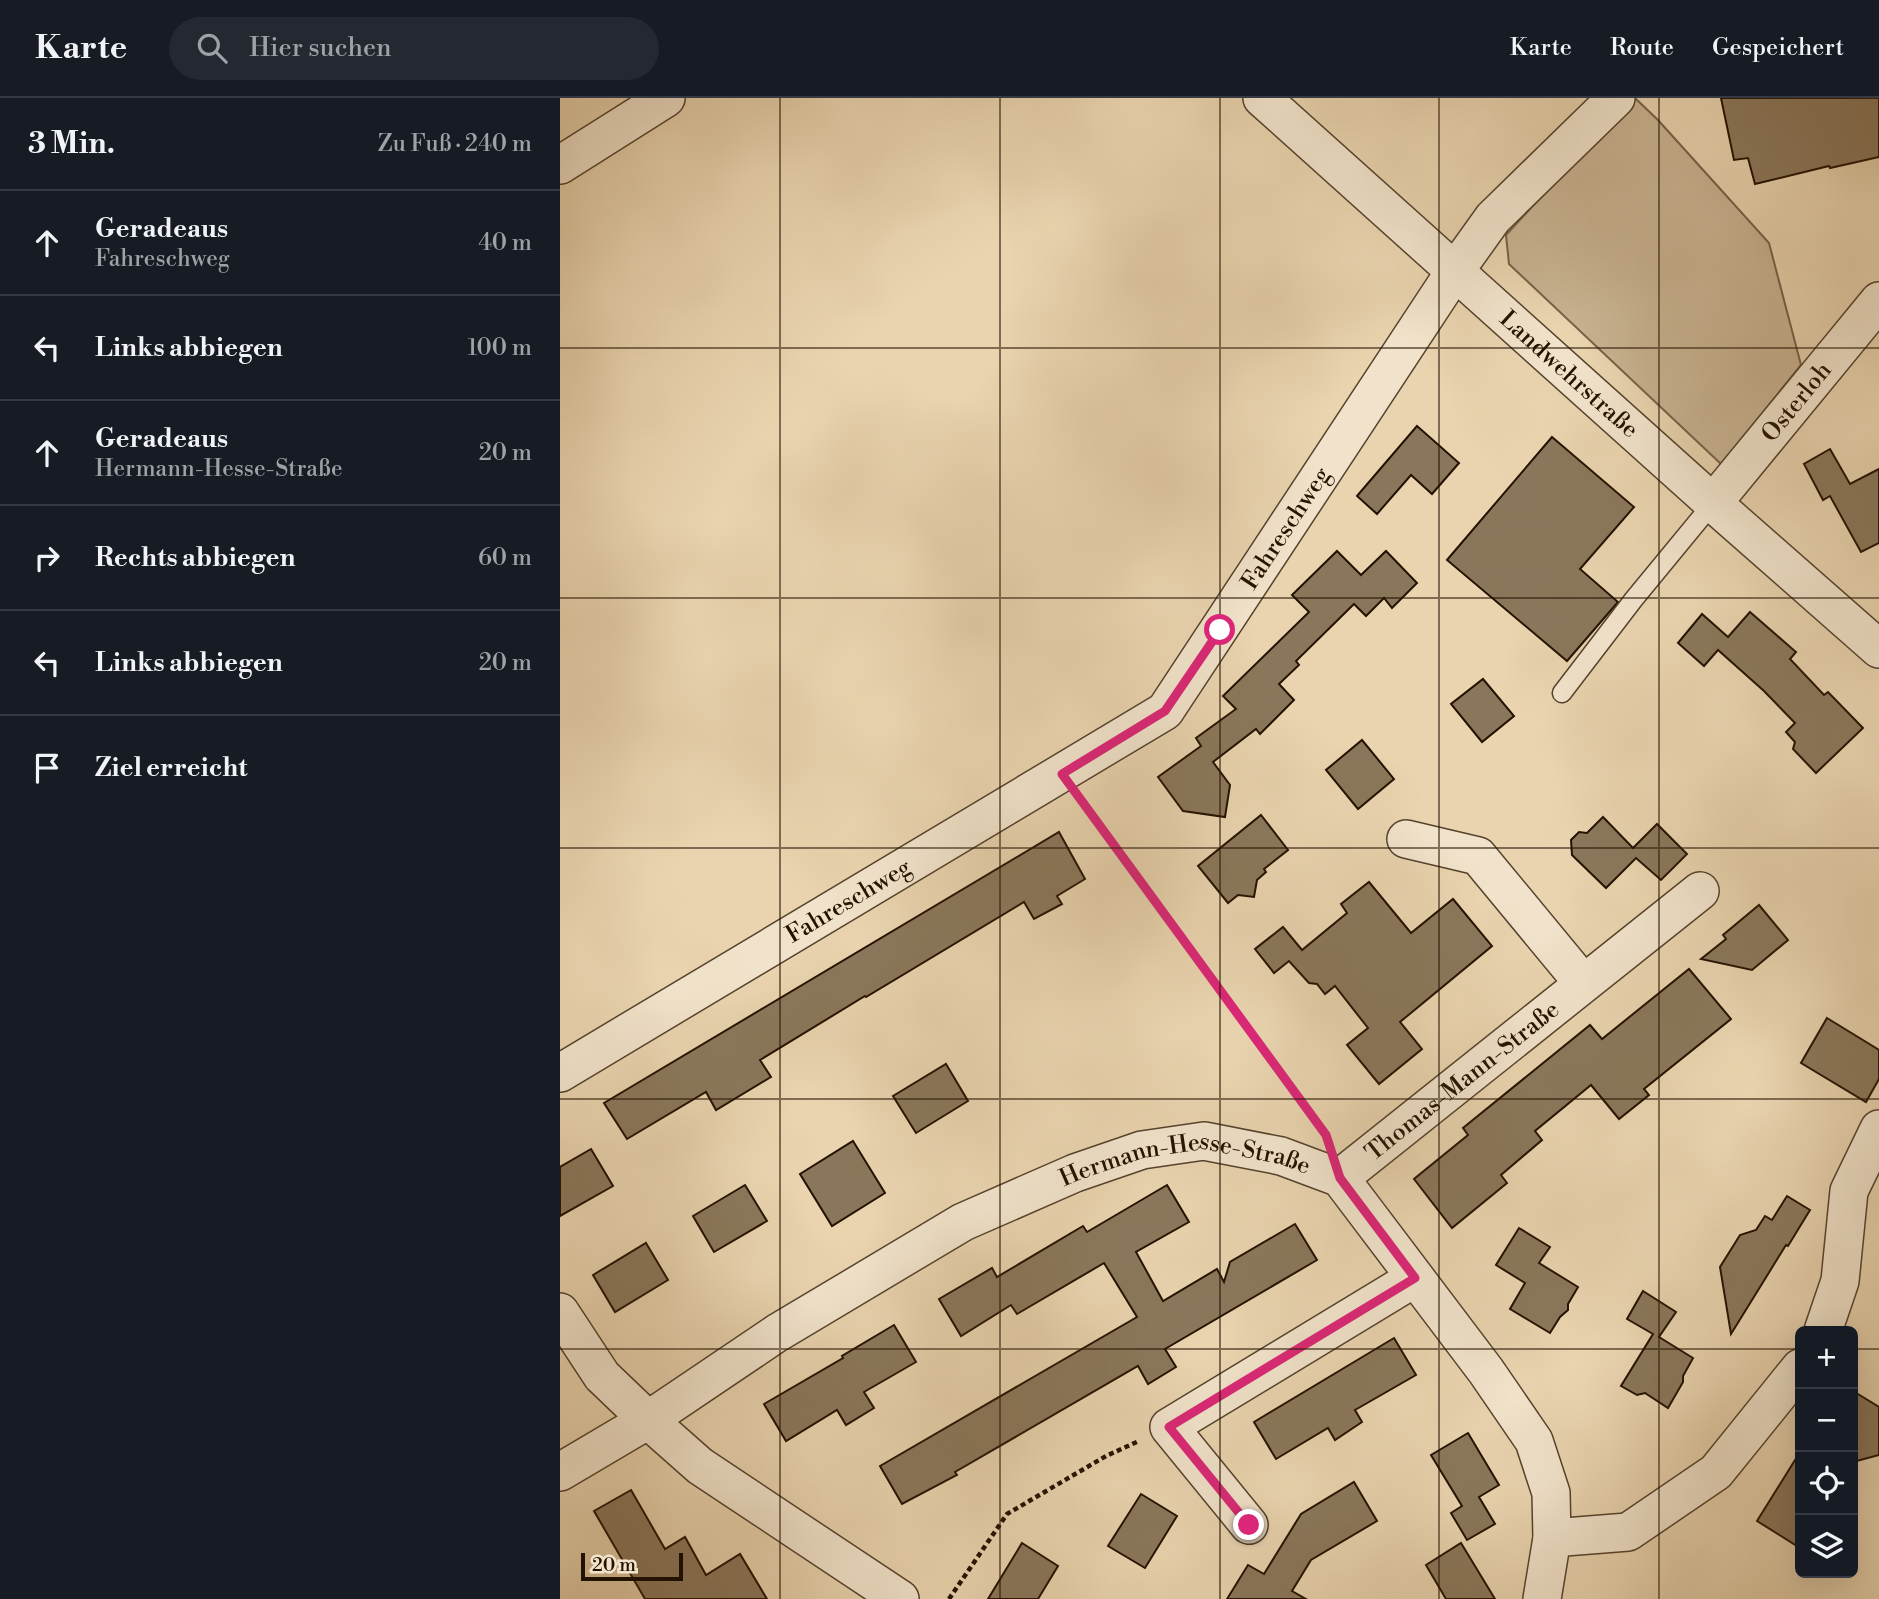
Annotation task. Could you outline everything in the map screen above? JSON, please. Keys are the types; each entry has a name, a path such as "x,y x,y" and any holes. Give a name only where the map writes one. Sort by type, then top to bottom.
{"street":[{"path":"560,165 666,98"},
{"name":"Landwehrstraße","path":"1262,98 1879,649"},
{"name":"Fahreschweg","path":"560,1073 1165,711 1455,271 1493,218 1616,98"},
{"name":"Osterloh","path":"1713,503 1879,301"},
{"name":"Thomas-Mann-Straße","path":"1406,839 1478,856 1583,983"},
{"name":"Thomas-Mann-Straße","path":"1340,1178 1700,891"},
{"path":"1825,1326 1840,1281 1849,1191 1879,1129"},
{"name":"Hermann-Hesse-Straße","path":"560,1472 648,1420 777,1333 963,1222 1075,1173 1142,1150 1204,1141 1281,1156 1340,1178 1486,1371 1534,1441 1551,1493 1552,1538 1542,1599"},
{"path":"1249,1525 1169,1427 1415,1278"},
{"path":"560,1312 602,1376 700,1466 900,1599"},
{"path":"1552,1538 1628,1532 1716,1472 1795,1374"}],"lane":[{"path":"1562,693 1634,599 1713,503"}],"path":[{"path":"1062,774 1326,1135 1340,1178"},
{"path":"949,1599 1007,1514 1106,1456 1169,1427"}],"shaded area":[{"path":"1632,98 1658,120 1769,243 1801,365 1721,464 1509,264 1506,235"}],"building":[{"path":"1721,98 1879,98 1879,157 1755,184 1748,158 1734,160"},
{"path":"1417,426 1459,463 1432,494 1411,475 1377,514 1357,496"},
{"path":"1552,437 1634,507 1580,569 1618,602 1567,661 1447,560"},
{"path":"1830,449 1850,484 1879,469 1879,543 1861,552 1830,496 1823,500 1804,464"},
{"path":"1337,551 1361,575 1386,551 1417,583 1392,608 1384,598 1366,616 1354,604 1296,661 1299,665 1279,684 1294,700 1260,734 1256,729 1213,762 1230,785 1225,817 1183,811 1158,777 1201,746 1196,738 1236,709 1223,696 1309,612 1292,595"},
{"path":"1750,612 1796,652 1790,659 1824,695 1828,692 1863,728 1816,773 1793,749 1795,742 1786,732 1795,723 1764,691 1718,650 1704,666 1678,643 1702,614 1728,637"},
{"path":"1483,679 1514,716 1482,742 1451,704"},
{"path":"1362,740 1394,779 1358,809 1326,770"},
{"path":"1261,815 1288,850 1264,869 1266,872 1257,880 1254,897 1238,895 1228,903 1198,866"},
{"path":"1603,817 1633,848 1657,824 1687,854 1661,880 1636,858 1606,888 1572,855 1571,840 1579,832 1587,833"},
{"path":"1059,832 1085,879 1057,896 1062,904 1034,919 1024,902 760,1060 771,1077 716,1110 706,1092 627,1139 604,1103"},
{"path":"1369,882 1411,933 1453,899 1492,946 1400,1022 1422,1049 1379,1084 1347,1045 1368,1028 1335,986 1325,994 1317,984 1309,983 1289,961 1274,973 1255,949 1283,927 1302,950 1347,913 1341,904"},
{"path":"1759,905 1788,940 1752,970 1701,959 1726,939 1723,935"},
{"path":"1689,969 1731,1019 1644,1089 1649,1095 1619,1119 1591,1085 1535,1131 1542,1140 1501,1175 1507,1183 1452,1228 1414,1179 1468,1135 1463,1128 1590,1025 1602,1039"},
{"path":"1827,1018 1879,1050 1879,1079 1866,1102 1801,1063"},
{"path":"946,1064 968,1101 916,1133 893,1096"},
{"path":"853,1141 885,1193 832,1226 800,1174"},
{"path":"591,1149 613,1186 560,1216 560,1167"},
{"path":"745,1185 767,1221 714,1252 693,1216"},
{"path":"1167,1185 1189,1222 1136,1252 1163,1301 1217,1269 1224,1282 1230,1262 1295,1224 1317,1260 1165,1349 1176,1367 1148,1384 1138,1366 955,1472 957,1475 902,1504 880,1466 1137,1317 1104,1263 1017,1314 1011,1305 961,1336 939,1299 992,1268 997,1277 1083,1226 1087,1232"},
{"path":"1787,1196 1810,1210 1731,1334 1720,1267 1740,1235 1756,1230 1765,1216 1772,1220"},
{"path":"1519,1228 1550,1247 1539,1263 1578,1287 1568,1304 1568,1310 1550,1333 1510,1309 1525,1283 1496,1265"},
{"path":"646,1243 668,1280 615,1312 593,1275"},
{"path":"1643,1291 1676,1312 1659,1337 1693,1358 1668,1408 1645,1393 1637,1395 1621,1386 1653,1334 1627,1319"},
{"path":"894,1325 916,1362 864,1392 874,1408 846,1425 837,1410 786,1441 764,1404"},
{"path":"1394,1338 1416,1375 1355,1410 1362,1422 1335,1440 1328,1428 1276,1459 1254,1422"},
{"path":"1858,1394 1879,1407 1879,1455 1858,1461"},
{"path":"1468,1433 1499,1485 1479,1497 1495,1524 1467,1540 1451,1513 1462,1506 1431,1455"},
{"path":"1795,1460 1795,1545 1757,1521"},
{"path":"1354,1482 1377,1521 1311,1560 1292,1591 1306,1599 1227,1599 1248,1565 1264,1574 1301,1514"},
{"path":"631,1490 665,1549 685,1537 706,1575 740,1554 767,1599 645,1599 594,1511"},
{"path":"1141,1494 1177,1516 1145,1568 1108,1546"},
{"path":"1022,1543 1058,1566 1038,1599 988,1599"},
{"path":"1461,1543 1495,1599 1446,1599 1426,1565"}],"route":[{"path":"1220,630 1165,711 1062,774 1326,1135 1340,1178 1415,1278 1169,1427 1249,1525"}]}
